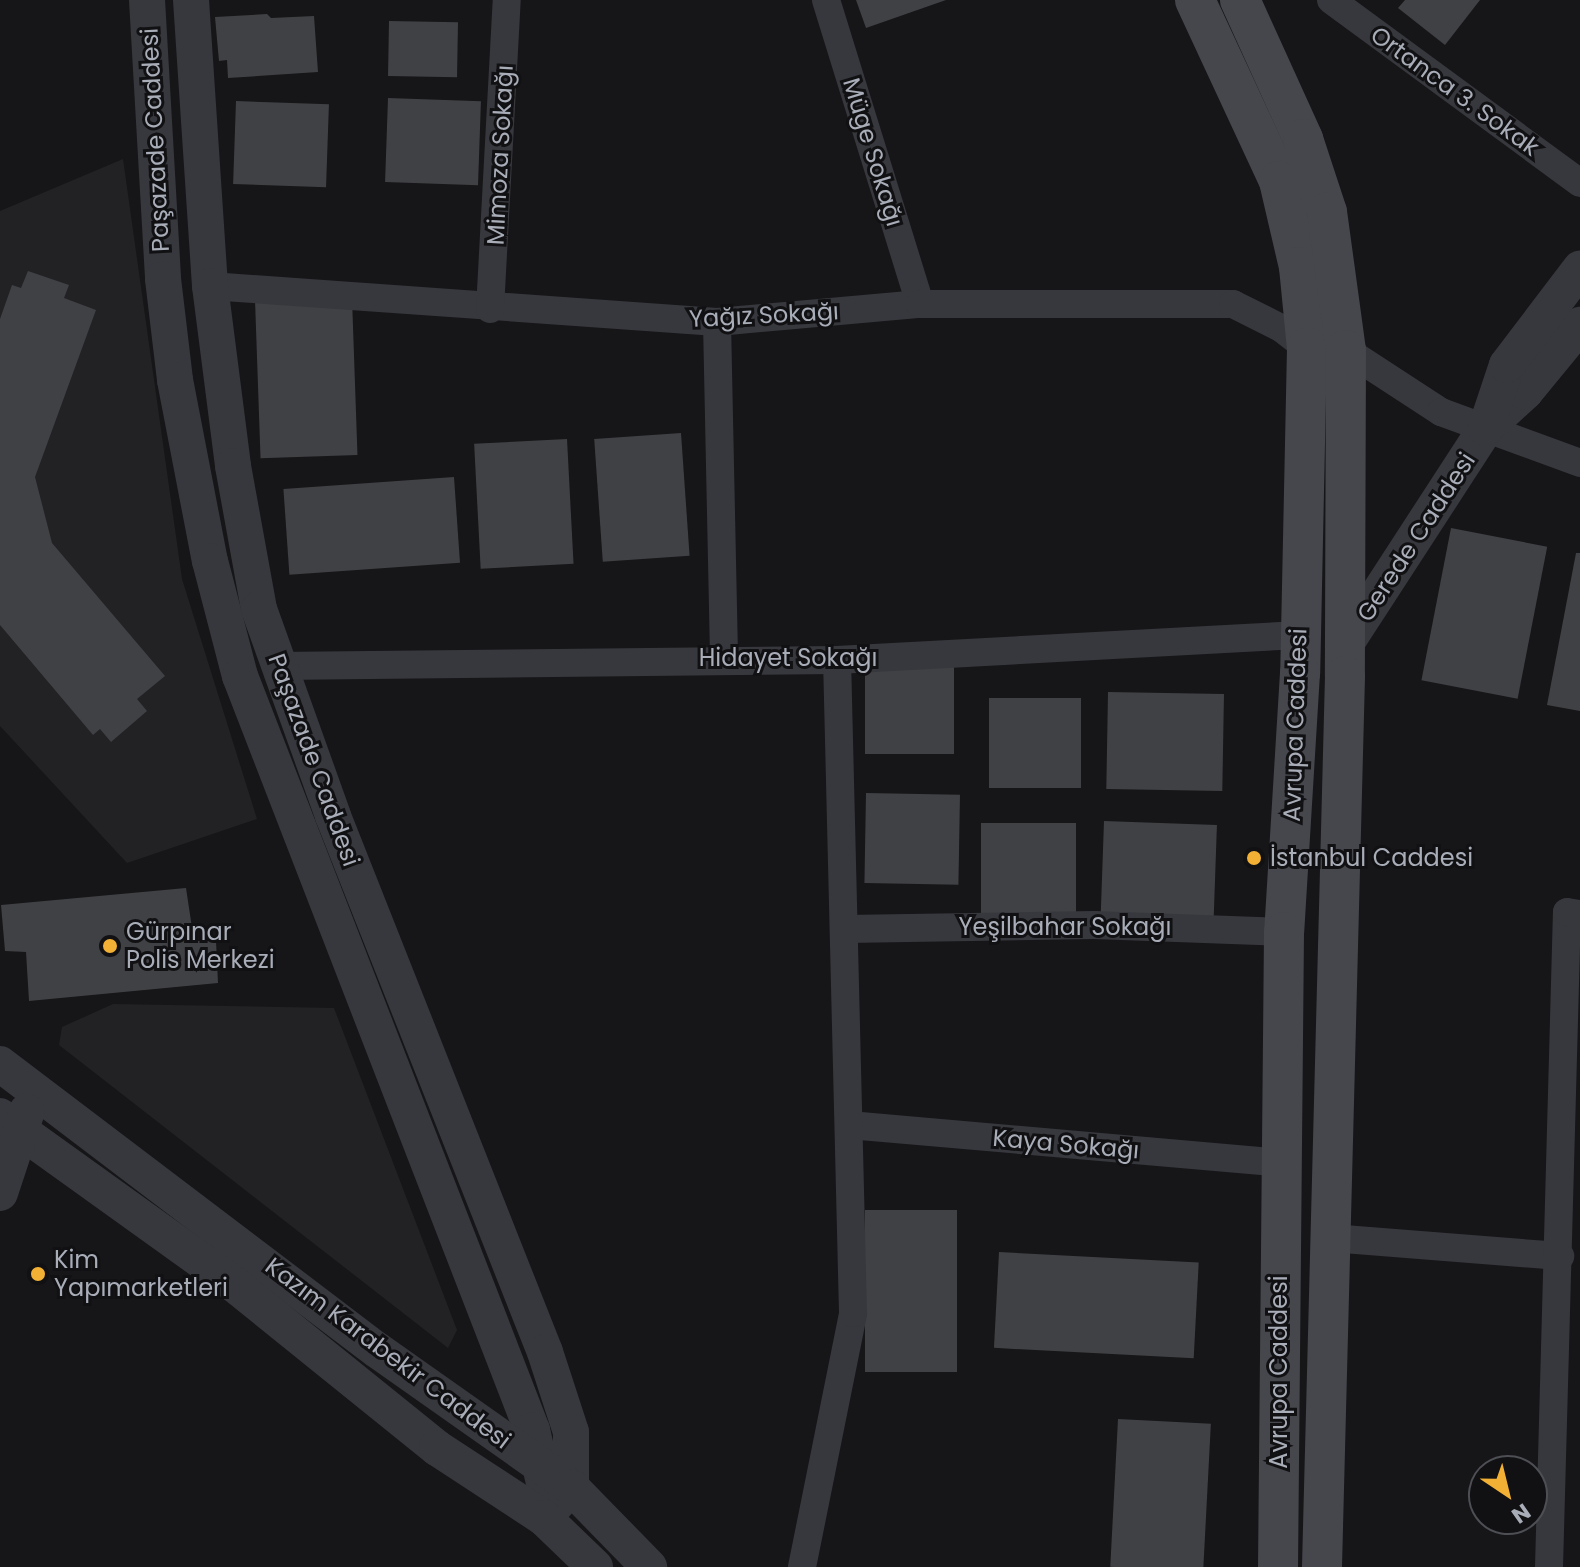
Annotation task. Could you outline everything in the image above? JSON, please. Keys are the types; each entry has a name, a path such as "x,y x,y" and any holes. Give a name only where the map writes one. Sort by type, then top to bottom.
{"main road":[{"name":"Avrupa Caddesi","path":"1195,0 1279,181 1299,267 1326,349 1299,635 1284,932 1278,1567"},
{"name":"Avrupa Caddesi","path":"1240,0 1303,139 1327,212 1326,349 1345,645 1322,1567"}],"street":[{"name":"Paşazade Caddesi","path":"147,0 163,279 175,380 198,501 240,676 439,1200 518,1394 540,1465 544,1518"},
{"name":"Paşazade Caddesi","path":"191,0 210,286 233,466 259,609 277,666 545,1352 571,1432 571,1487"},
{"name":"Mimoza Sokağı","path":"490,309 507,0"},
{"name":"Müge Sokağı","path":"826,0 920,304"},
{"name":"Ortanca 3. Sokak","path":"1331,0 1580,183"},
{"name":"Gerede Caddesi","path":"1486,428 1507,365 1580,269"},
{"path":"163,279 210,286"},
{"name":"Yağız Sokağı","path":"210,286 367,293 490,309 717,322 920,304 1233,304 1326,349 1441,412 1580,463"},
{"path":"717,322 724,657"},
{"name":"Gerede Caddesi","path":"1345,645 1486,428 1525,392 1580,325"},
{"name":"Hidayet Sokağı","path":"277,666 724,657 837,660 1299,635"},
{"path":"802,1567 853,1313 846,929 837,660"},
{"path":"1549,1567 1560,1256 1567,912 1580,914"},
{"name":"Yeşilbahar Sokağı","path":"846,929 1094,925 1284,932"},
{"path":"0,1193 10,1123 11,1077"},
{"name":"Kazım Karabekir Caddesi","path":"11,1077 377,1350 571,1487 649,1567"},
{"path":"10,1123 235,1285 437,1448 544,1518 595,1567"},
{"name":"Kaya Sokağı","path":"849,1125 1282,1163"},
{"path":"1331,1238 1560,1256"},
{"path":"544,1518 571,1487"}],"shaded area":[{"path":"123,159 182,579 257,819 127,863 0,726 0,211"},
{"path":"113,1004 334,1008 457,1330 448,1348 59,1045 62,1027"}],"building":[{"path":"856,0 946,0 866,28"},
{"path":"1405,0 1480,0 1445,45 1398,8"},
{"path":"267,14 271,18 314,16 318,72 228,78 227,60 219,61 215,17"},
{"path":"389,21 458,22 457,77 388,76"},
{"path":"388,98 481,101 478,185 385,182"},
{"path":"236,101 329,104 326,187 233,184"},
{"path":"28,271 69,285 64,298 96,310 35,477 52,543 165,676 137,699 147,711 111,742 100,729 93,735 0,625 0,319 12,285 21,288"},
{"path":"352,298 357,455 261,458 255,301"},
{"path":"681,433 690,556 603,562 594,439"},
{"path":"567,439 574,564 481,569 474,444"},
{"path":"454,477 460,563 289,575 283,489"},
{"path":"1451,528 1547,547 1518,699 1421,680"},
{"path":"1576,553 1580,553 1580,711 1547,705"},
{"path":"865,665 954,665 954,754 865,754"},
{"path":"1108,692 1224,694 1222,791 1106,789"},
{"path":"989,698 1081,698 1081,788 989,788"},
{"path":"866,793 960,795 958,885 864,883"},
{"path":"1104,821 1217,825 1214,921 1101,917"},
{"path":"981,823 1076,823 1076,919 981,919"},
{"name":"Gürpınar Polis Merkezi","path":"186,888 194,941 216,941 218,983 29,1001 26,952 5,951 1,905"},
{"path":"865,1210 957,1210 957,1372 865,1372"},
{"path":"999,1252 1199,1262 1194,1358 994,1348"},
{"path":"1118,1419 1211,1424 1203,1567 1110,1567"}],"place":[{"name":"İstanbul Caddesi","path":"1254,858"},
{"name":"Gürpınar Polis Merkezi","path":"110,946"},
{"name":"Kim Yapımarketleri","path":"38,1274"}]}
